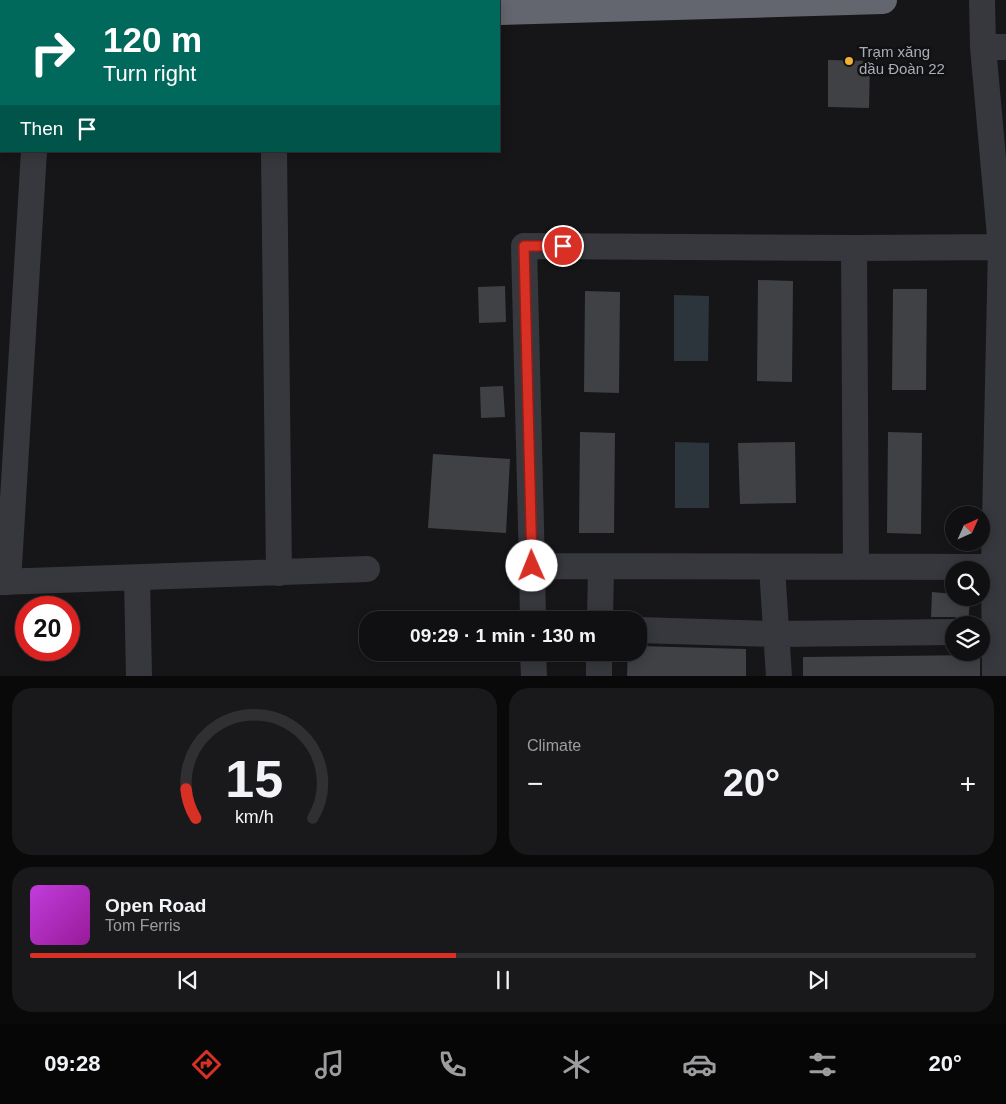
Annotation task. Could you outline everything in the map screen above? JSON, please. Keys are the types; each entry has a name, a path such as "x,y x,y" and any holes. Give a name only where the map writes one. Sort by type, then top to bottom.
{"highway":[{"path":"500,11 883,0"}],"street":[{"path":"982,0 994,47 1003,247 1000,566 994,632 995,676"},
{"path":"34,152 4,582 279,574 367,569"},
{"path":"274,152 279,574"},
{"path":"532,611 524,246 1003,247"},
{"path":"854,248 856,566"},
{"path":"532,566 1000,566"},
{"path":"600,611 601,566"},
{"path":"772,567 779,676"},
{"path":"137,578 139,676"},
{"path":"647,630 776,634 945,632"},
{"path":"533,661 534,676"},
{"path":"599,661 599,676"}],"shaded area":[{"path":"674,295 709,296 708,361 674,361"},
{"path":"675,442 709,443 709,508 675,508"}],"building":[{"path":"828,60 870,61 869,108 828,107"},
{"path":"758,280 793,281 792,382 757,381"},
{"path":"505,286 506,322 479,323 478,287"},
{"path":"893,289 927,289 926,390 892,390"},
{"path":"585,291 620,292 619,393 584,392"},
{"path":"503,386 505,417 481,418 480,387"},
{"path":"580,432 615,433 614,533 579,533"},
{"path":"888,432 922,433 921,534 887,533"},
{"path":"795,442 796,503 740,504 738,443"},
{"path":"433,454 510,459 506,533 428,528"},
{"path":"932,592 945,593 945,606 969,606 969,616 931,617"},
{"path":"647,646 746,649 746,676 627,676 628,661 647,661"},
{"path":"945,655 945,661 980,661 980,676 803,676 803,657"}],"place":[{"name":"Trạm xăng dầu Đoàn 22","path":"849,61"}],"route":[{"path":"532,566 524,246 563,246"}]}
